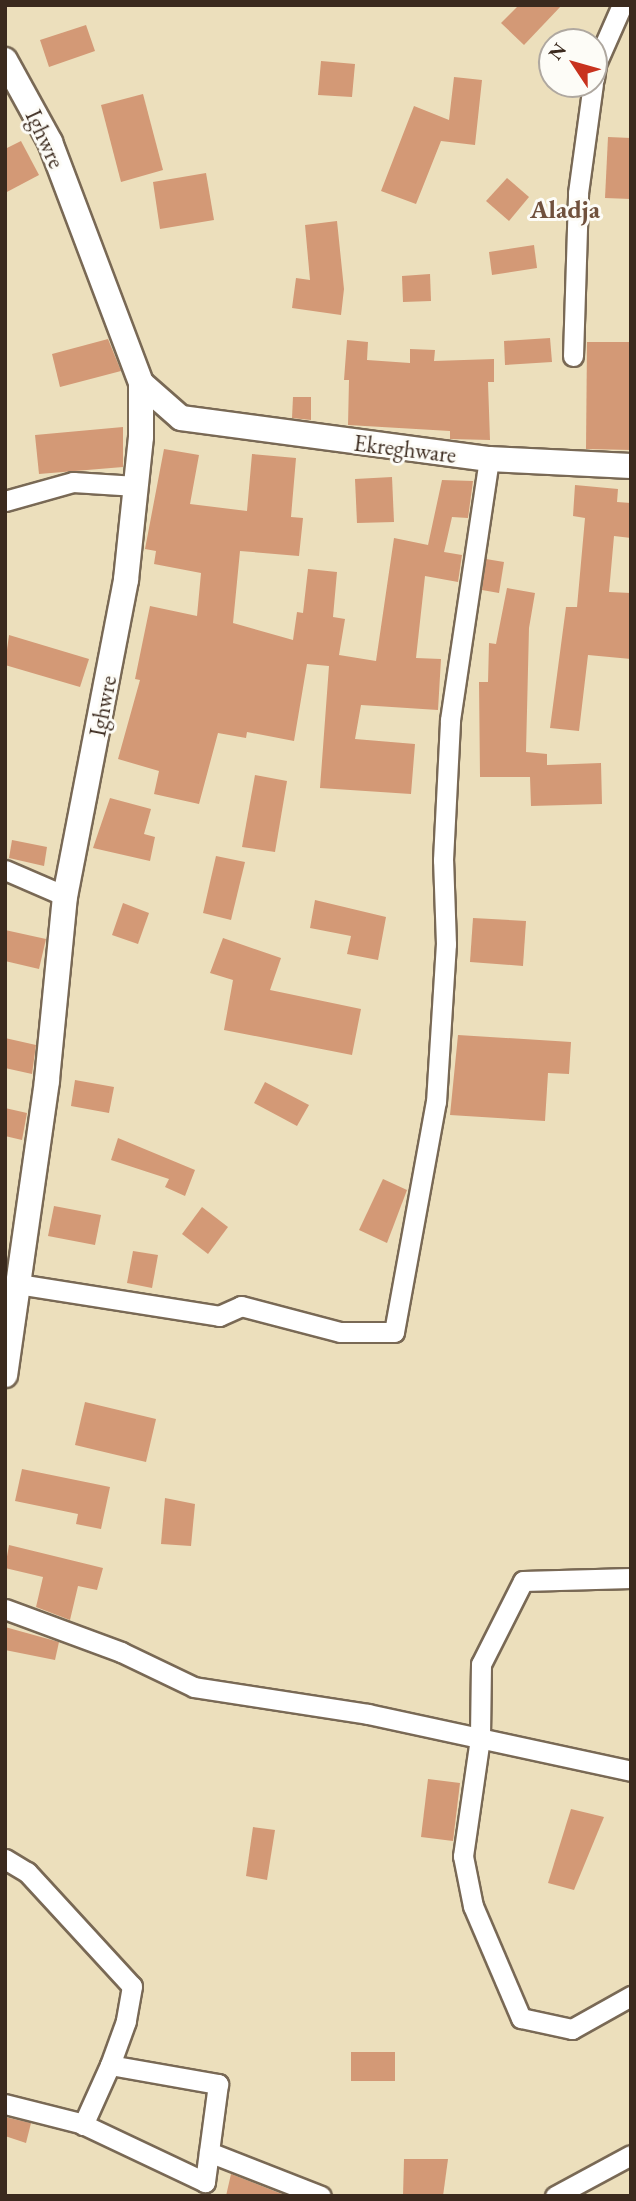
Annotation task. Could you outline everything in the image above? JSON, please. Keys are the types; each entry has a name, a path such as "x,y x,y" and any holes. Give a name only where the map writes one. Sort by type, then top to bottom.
{"street":[{"path":"608,44 622,5"},
{"name":"Ighwre","path":"5,60 50,142 141,383 141,437 126,580 65,896 47,1081 5,1375"},
{"path":"573,356 578,193 592,98"},
{"path":"141,383 181,418 141,437"},
{"name":"Ekreghware","path":"181,418 489,459 631,466"},
{"path":"18,1284 219,1317 241,1306 340,1332 394,1332 436,1102 446,944 443,860 450,720 489,459"},
{"path":"5,501 73,482 135,486"},
{"path":"5,870 65,896"},
{"path":"631,1577 523,1581 481,1664 481,1738 463,1856 473,1906 521,2018 572,2029 631,1996"},
{"path":"5,1609 121,1652 194,1688 369,1714 631,1771"},
{"path":"5,1858 27,1872 132,1986 126,2021 83,2125"},
{"path":"5,2104 83,2125 205,2182 218,2084 110,2065"},
{"path":"209,2152 321,2196"},
{"path":"555,2196 631,2155"}],"building":[{"path":"519,5 562,5 524,45 501,23"},
{"path":"86,25 95,51 49,67 40,40"},
{"path":"321,61 355,64 352,97 318,95"},
{"path":"454,77 482,80 475,145 441,141 416,204 381,191 414,106 449,120"},
{"path":"143,94 163,170 121,182 101,105"},
{"path":"608,137 631,138 631,199 605,198"},
{"path":"21,141 39,175 5,193 5,149"},
{"path":"206,173 214,220 160,229 153,182"},
{"path":"507,178 529,197 509,221 486,201"},
{"path":"337,221 344,289 341,315 292,308 296,278 310,280 305,225"},
{"path":"534,245 537,268 492,275 489,252"},
{"path":"430,274 431,301 403,302 402,276"},
{"path":"550,338 552,362 505,365 504,341"},
{"path":"108,339 121,371 60,387 52,354"},
{"path":"347,340 368,342 367,360 410,363 410,349 435,350 434,361 494,359 494,382 488,382 490,440 450,439 450,431 348,425 349,380 344,380"},
{"path":"587,342 631,342 631,450 586,449"},
{"path":"293,397 311,397 311,420 292,418"},
{"path":"123,427 123,467 39,474 35,435"},
{"path":"164,449 199,455 190,504 247,511 252,454 296,458 291,517 303,518 299,556 240,551 233,623 293,640 297,612 303,613 308,569 337,572 333,617 345,619 339,655 376,661 394,538 428,545 442,480 473,481 468,518 452,517 444,552 462,555 458,582 425,576 416,658 441,659 438,710 361,705 355,739 415,744 411,794 320,788 329,666 307,664 294,741 247,732 246,738 218,733 199,804 154,794 159,771 118,759 140,680 135,679 150,606 197,616 201,573 154,564 156,551 145,549"},
{"path":"392,477 394,522 357,523 355,479"},
{"path":"575,485 618,489 617,502 631,503 631,538 614,536 609,592 631,593 631,659 588,655 579,731 550,728 566,607 577,607 585,518 573,516"},
{"path":"486,559 504,562 499,593 482,590"},
{"path":"507,588 535,593 529,628 526,752 547,754 547,765 601,763 602,804 531,806 530,777 480,777 479,682 488,682 489,643 496,644"},
{"path":"9,635 89,659 80,687 5,665"},
{"path":"255,775 287,781 275,852 242,847"},
{"path":"110,798 151,809 144,834 155,837 150,861 93,848"},
{"path":"12,840 47,847 44,866 9,858"},
{"path":"216,856 245,862 231,920 203,913"},
{"path":"315,900 386,917 378,960 347,954 351,936 310,928"},
{"path":"123,903 149,913 138,944 112,935"},
{"path":"473,918 526,921 523,966 470,962"},
{"path":"5,930 46,939 39,969 5,961"},
{"path":"223,938 281,958 270,990 361,1009 352,1055 224,1030 233,980 210,973"},
{"path":"458,1035 571,1042 569,1074 548,1073 545,1121 450,1115"},
{"path":"5,1038 36,1045 32,1074 5,1068"},
{"path":"75,1080 114,1087 109,1113 71,1106"},
{"path":"265,1082 309,1105 297,1126 254,1103"},
{"path":"5,1108 27,1113 22,1140 5,1136"},
{"path":"118,1138 195,1170 185,1196 165,1187 169,1179 111,1160"},
{"path":"383,1179 407,1190 387,1243 359,1230"},
{"path":"54,1206 101,1215 95,1245 48,1236"},
{"path":"202,1207 228,1227 208,1254 182,1234"},
{"path":"133,1251 158,1255 152,1288 127,1283"},
{"path":"85,1402 156,1419 146,1462 75,1445"},
{"path":"22,1469 110,1487 101,1529 76,1524 78,1514 15,1501"},
{"path":"165,1498 195,1504 191,1546 161,1544"},
{"path":"9,1545 103,1568 97,1590 78,1586 70,1620 36,1607 43,1577 5,1568"},
{"path":"5,1627 59,1642 55,1660 5,1650"},
{"path":"428,1779 460,1783 453,1841 421,1837"},
{"path":"571,1809 604,1817 574,1890 548,1883"},
{"path":"253,1827 275,1830 267,1880 246,1876"},
{"path":"351,2052 395,2052 395,2081 351,2081"},
{"path":"5,2117 31,2123 26,2143 5,2136"},
{"path":"404,2159 448,2159 443,2196 403,2196"},
{"path":"231,2174 287,2196 226,2196"}],"district":[{"name":"Aladja","path":"565,210"}]}
